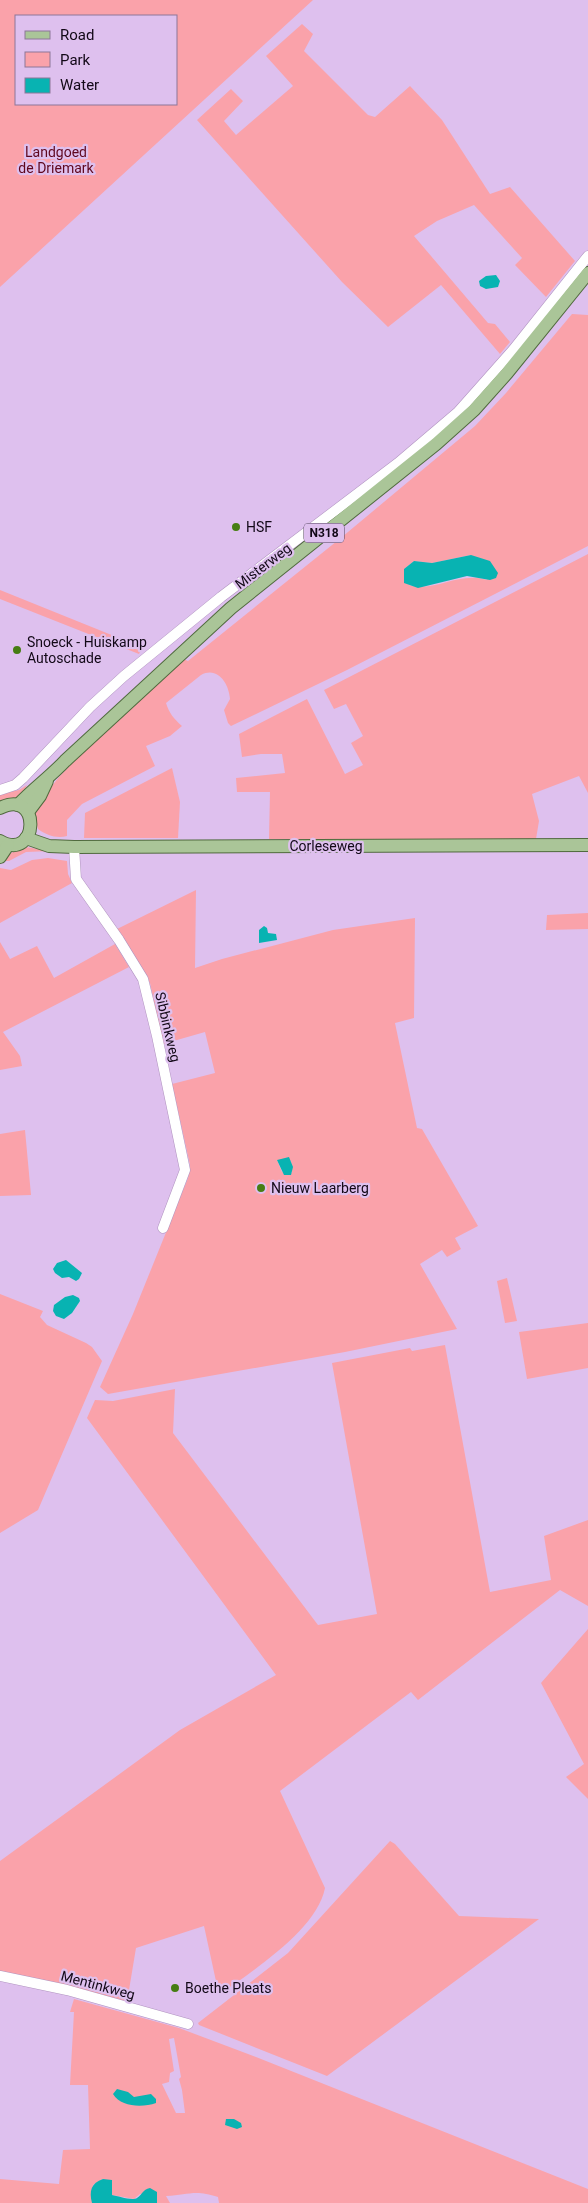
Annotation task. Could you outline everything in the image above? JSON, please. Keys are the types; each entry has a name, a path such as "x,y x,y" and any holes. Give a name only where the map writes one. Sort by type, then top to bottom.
{"main road":[{"name":"Misterweg","path":"23,809 40,796 47,781 66,761 230,608 436,444 474,410 507,373 588,273"},
{"path":"0,808 12,804 23,809 30,818 28,834 15,844 4,843 0,857"},
{"name":"Corleseweg","path":"28,834 69,846 588,845"}],"street":[{"name":"Misterweg","path":"0,790 15,785 90,707 124,676 221,597 398,463 458,412 513,350 588,256"},
{"name":"Sibbinkweg","path":"69,846 76,879 119,940 143,980 157,1036 185,1170 163,1228"},
{"name":"Mentinkweg","path":"0,1976 68,1990 188,2024"}],"green space":[{"name":"Landgoed de Driemark","path":"0,0 313,0 0,287"},
{"path":"302,24 313,34 304,51 368,115 375,117 410,86 442,120 490,194 510,187 575,261 546,297 515,265 522,258 474,205 437,221 414,236 488,323 495,324 510,342 500,354 441,285 388,327 342,282 197,120 231,89 243,101 224,121 236,135 293,86 266,56"},
{"path":"572,314 588,315 588,546 347,670 231,726 228,723 224,710 230,699 225,682 213,673 201,675 166,703 172,716 182,726 170,736 146,746 155,766 82,804 67,820 67,836 52,836 38,829 34,816 36,806 59,777 108,725 181,658 188,661 342,537 475,426 506,393","holes":["471,555 487,580 466,578 419,587 409,585 404,569 414,561 432,563"]},
{"path":"588,554 588,793 579,776 532,794 539,821 536,839 269,839 270,792 237,792 236,778 285,773 282,754 261,754 242,757 239,734 307,699 345,774 363,765 351,743 363,736 346,704 334,709 324,690"},
{"path":"0,590 142,648 139,654 0,599"},
{"path":"172,768 180,802 178,838 84,838 85,813"},
{"path":"27,785 21,797 0,803 0,794 19,790"},
{"path":"26,847 51,851 26,852 9,861 4,861 8,854"},
{"path":"48,858 67,861 68,874 72,883 0,923 0,868 11,870 32,860"},
{"path":"196,890 195,968 222,959 333,930 415,918 414,1018 395,1023 417,1128 422,1129 478,1226 455,1238 461,1249 447,1257 442,1250 420,1264 457,1329 345,1352 108,1394 100,1387 133,1314 188,1178 190,1165 172,1084 215,1073 205,1032 163,1044 150,983 115,930","holes":["277,1160 291,1161 292,1173 282,1172"]},
{"path":"588,913 588,929 546,930 547,915"},
{"path":"0,942 10,959 37,946 54,978 115,944 129,967 3,1032 20,1056 22,1066 0,1070"},
{"path":"25,1130 31,1195 0,1196 0,1134"},
{"path":"507,1278 517,1321 505,1323 497,1281"},
{"path":"0,1294 43,1311 40,1317 47,1325 86,1343 92,1347 102,1361 38,1510 0,1533"},
{"path":"588,1323 588,1368 527,1379 519,1332"},
{"path":"445,1345 490,1592 551,1580 544,1536 588,1520 588,1606 560,1590 418,1700 411,1692 280,1791 325,1888 320,1904 297,1934 265,1962 219,1995 204,1926 136,1948 127,2002 0,1972 0,1861 180,1730 276,1675 87,1418 95,1400 113,1401 175,1389 173,1433 318,1625 377,1614 332,1363 410,1348 412,1351"},
{"path":"588,1629 588,1799 566,1777 584,1764 541,1683"},
{"path":"390,1841 395,1844 459,1916 539,1919 327,2076 199,2025 198,2023 288,1953"},
{"path":"74,1999 179,2028 588,2189 588,2203 219,2203 218,2197 197,2193 166,2196 170,2203 157,2203 157,2192 140,2194 134,2199 112,2195 112,2186 103,2179 93,2185 92,2203 0,2203 0,2179 59,2184 63,2150 90,2149 88,2085 70,2085 74,2012 70,2012","holes":["174,2038 181,2077 179,2079 185,2113 176,2113 162,2084 169,2082 170,2073 174,2071 169,2039"]}],"water":[{"path":"496,275 500,281 498,287 486,289 480,286 479,281 486,276"},
{"path":"471,555 490,561 498,573 496,578 490,580 467,576 418,588 404,583 404,569 414,561 432,563"},
{"path":"264,926 267,928 268,933 276,934 277,940 259,943 259,930"},
{"path":"289,1157 293,1167 291,1175 284,1175 277,1160"},
{"path":"66,1260 82,1273 76,1281 69,1277 62,1278 53,1269 57,1263"},
{"path":"73,1295 79,1298 80,1301 72,1313 64,1319 56,1316 53,1311 54,1305 65,1297"},
{"path":"117,2089 128,2092 134,2097 151,2094 156,2099 156,2103 144,2106 126,2104 113,2094"},
{"path":"226,2119 234,2119 241,2123 242,2127 237,2129 225,2125"},
{"path":"103,2179 112,2180 112,2195 135,2199 150,2188 157,2192 157,2203 92,2203 93,2185"}],"place":[{"name":"HSF","path":"236,527"},
{"name":"Snoeck - Huiskamp Autoschade","path":"17,650"},
{"name":"Nieuw Laarberg","path":"261,1188"},
{"name":"Boethe Pleats","path":"175,1988"}]}
